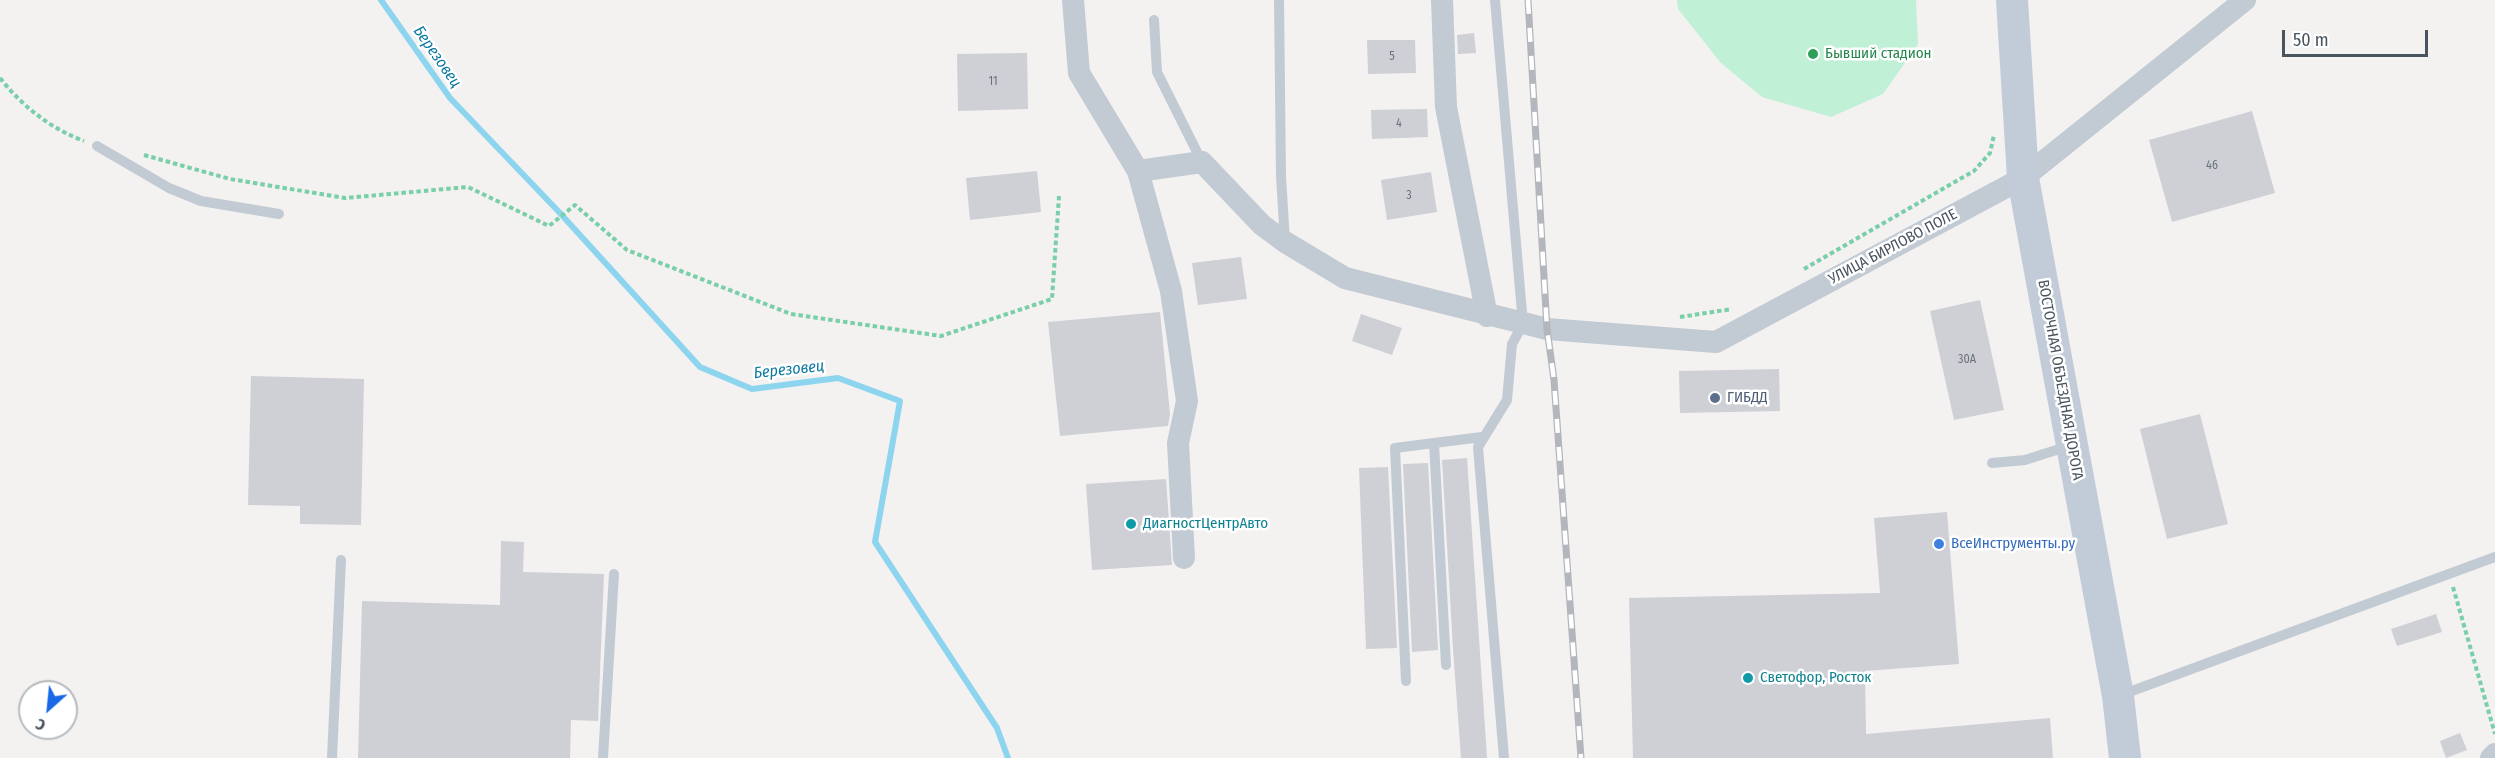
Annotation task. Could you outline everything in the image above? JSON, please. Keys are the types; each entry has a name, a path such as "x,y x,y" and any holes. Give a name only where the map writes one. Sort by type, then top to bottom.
{"main road":[{"name":"ВОСТОЧНАЯ ОБЪЕЗДНАЯ ДОРОГА","path":"2012,0 2023,178 2118,696 2125,758"}],"street":[{"path":"1073,0 1079,74 1138,171 1171,291 1187,401 1179,443 1184,558"},
{"path":"1442,0 1446,107 1487,315"},
{"name":"УЛИЦА БИРЛОВО ПОЛЕ","path":"1202,162 1262,225 1285,242 1345,278 1547,329 1716,342 2023,178 2245,0"},
{"path":"1138,171 1202,162"},
{"path":"2492,758 2495,754"}],"lane":[{"path":"1279,0 1281,176 1285,242"},
{"path":"1495,0 1523,324 1512,344 1507,400 1482,437 1478,447 1504,758"},
{"path":"1154,20 1156,72 1202,162"},
{"path":"97,146 169,188 201,201 279,214"},
{"path":"1406,681 1395,448 1482,437"},
{"path":"1434,443 1446,665"},
{"path":"1992,463 2025,460 2072,445"},
{"path":"2118,696 2495,557"},
{"path":"332,758 341,560"},
{"path":"603,758 614,574"}],"path":[{"path":"0,78 15,97 40,118 69,135 97,146"},
{"path":"1798,272 1974,171 1989,153 1995,127"},
{"path":"141,154 230,179 345,198 468,187 549,226 575,205 627,250 791,314 941,336 1052,299 1059,196"},
{"path":"1670,319 1736,308"},
{"path":"2449,573 2495,734"}],"green space":[{"name":"Бывший стадион","path":"1677,0 1916,0 1918,44 1883,94 1831,117 1762,97 1721,63 1678,9"}],"building":[{"path":"1474,33 1476,53 1458,54 1457,35"},
{"path":"1367,40 1415,40 1416,73 1368,74"},
{"path":"1027,53 1028,109 958,111 957,54"},
{"path":"1427,109 1428,137 1372,139 1371,110"},
{"path":"2252,111 2275,193 2172,222 2149,140"},
{"path":"1037,171 1041,212 970,220 966,178"},
{"path":"1431,172 1437,212 1387,220 1381,180"},
{"path":"1241,257 1247,299 1198,305 1192,263"},
{"path":"1980,300 2004,410 1954,420 1930,311"},
{"path":"1160,312 1170,414 1168,426 1060,436 1048,322"},
{"path":"1361,314 1402,328 1392,355 1352,341"},
{"path":"1779,369 1780,411 1680,413 1679,371"},
{"path":"251,376 364,379 361,525 300,524 300,506 248,505"},
{"path":"2200,414 2228,524 2167,539 2140,429"},
{"path":"1467,458 1487,758 1461,758 1453,649 1442,460"},
{"path":"1428,463 1438,650 1412,652 1403,464"},
{"path":"1388,467 1397,648 1366,649 1359,468"},
{"name":"ДиагностЦентрАвто","path":"1166,479 1172,565 1092,570 1086,484"},
{"name":"Светофор, Росток","path":"1947,512 1959,664 1865,671 1866,734 2050,718 2053,758 1633,758 1629,598 1880,593 1874,518"},
{"path":"501,541 524,542 523,572 604,574 598,721 571,720 570,758 358,758 362,601 500,605"},
{"path":"2436,614 2442,632 2397,646 2391,629"},
{"path":"2460,733 2467,750 2446,758 2440,741"}],"waterway":[{"name":"Березовец","path":"381,0 450,98 559,212 700,367 752,389 838,378 900,401 875,542 997,728 1008,758"}],"railway":[{"path":"1528,0 1547,329 1554,380 1581,758"}],"place":[{"name":"Бывший стадион","path":"1813,54"},
{"name":"ГИБДД","path":"1715,398"},
{"name":"ДиагностЦентрАвто","path":"1131,524"},
{"name":"ВсеИнструменты.ру","path":"1939,544"},
{"name":"Светофор, Росток","path":"1748,678"}]}
